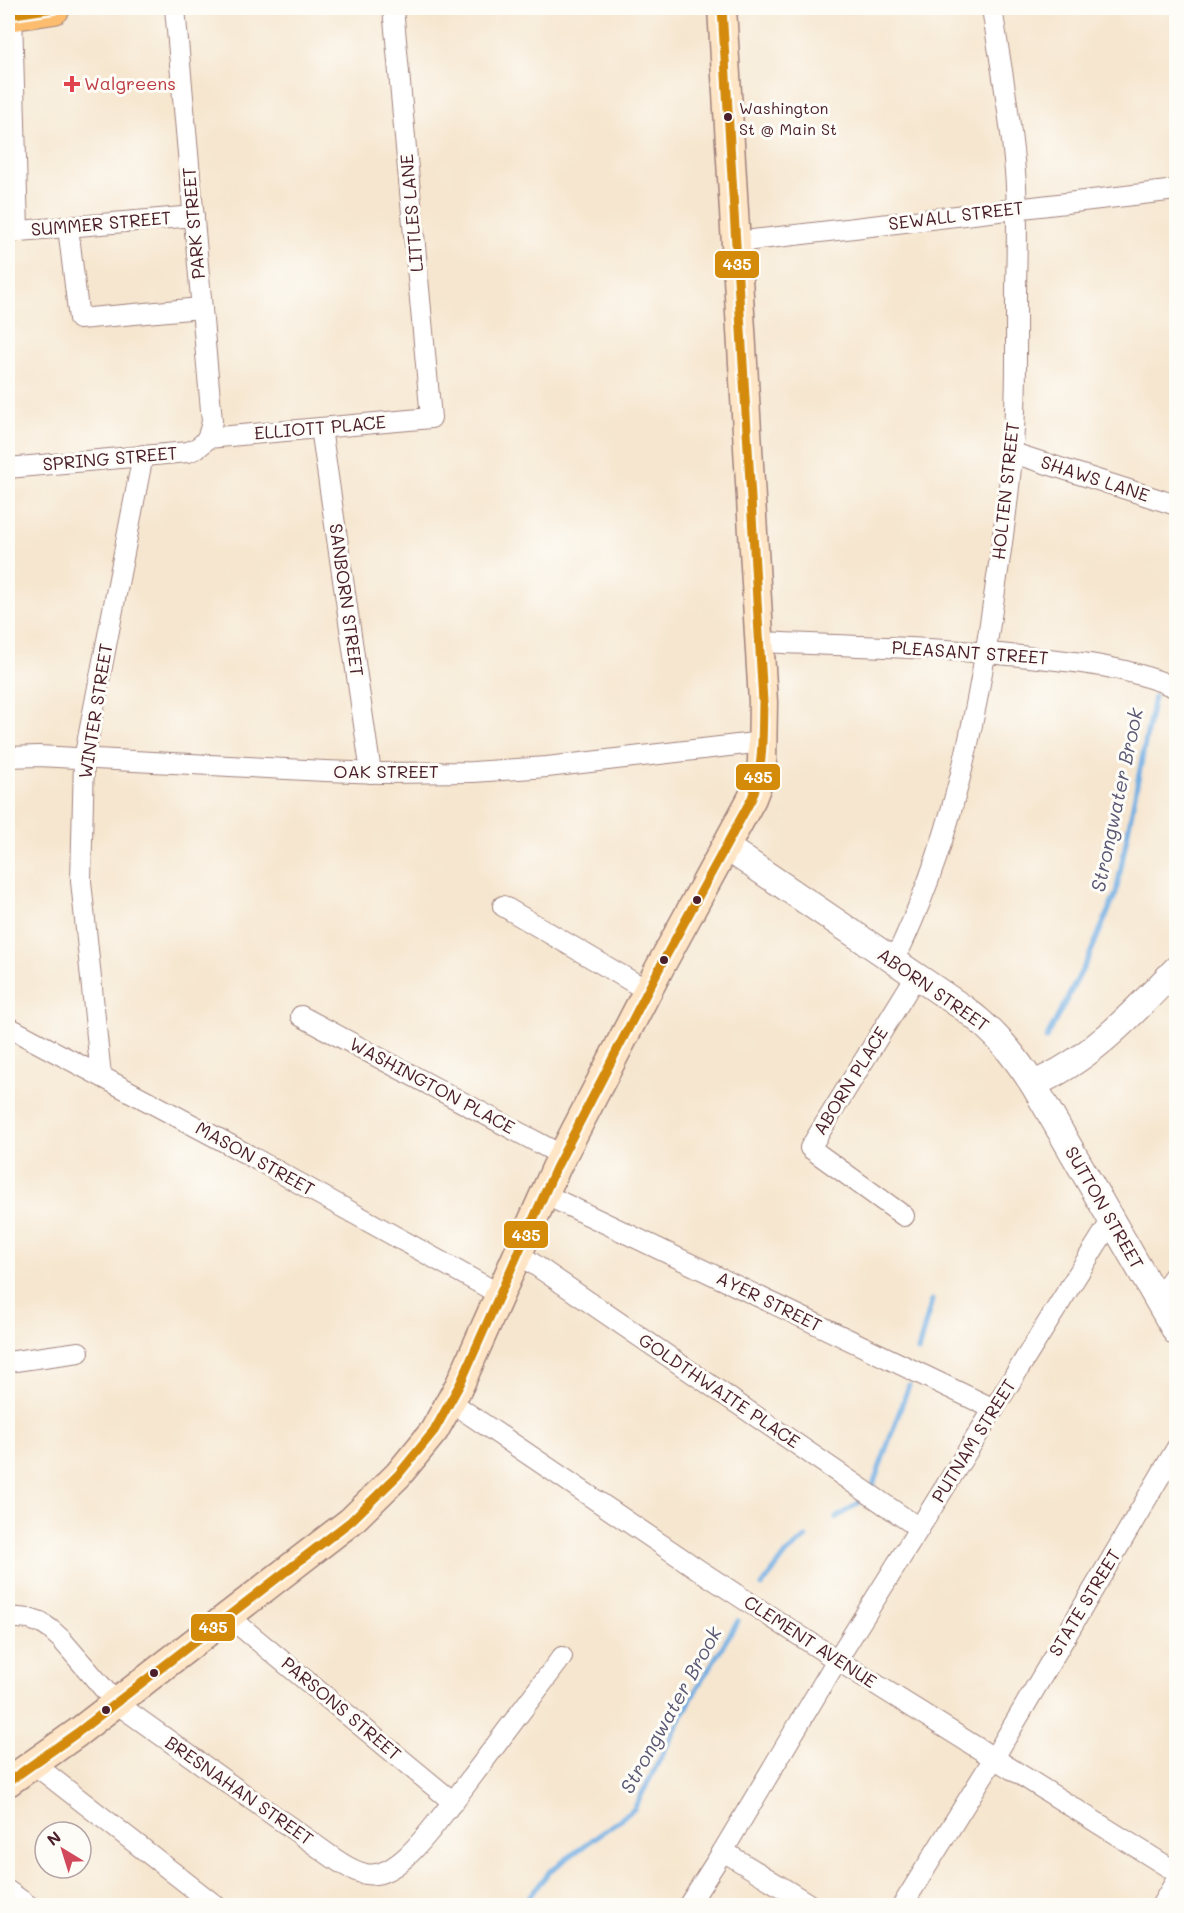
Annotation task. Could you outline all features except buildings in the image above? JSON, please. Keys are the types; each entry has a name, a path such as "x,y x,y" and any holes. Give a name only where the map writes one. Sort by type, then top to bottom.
{"main road":[{"path":"10,15 54,8"},
{"path":"8,1782 116,1703 323,1543 366,1507 416,1455 434,1431 501,1295 544,1194 759,780 763,742 759,642 722,8"}],"street":[{"name":"PARK STREET","path":"175,8 212,421 208,438"},
{"name":"LITTLES LANE","path":"393,8 432,418"},
{"name":"HOLTEN STREET","path":"894,961 918,909 951,818 969,742 986,652 1006,518 1013,453 1017,349 1017,209 1015,171 992,8"},
{"path":"10,15 13,232"},
{"name":"SEWALL STREET","path":"736,242 1176,190"},
{"name":"SUMMER STREET","path":"13,232 194,216"},
{"path":"68,227 79,319 201,308"},
{"name":"ELLIOTT PLACE","path":"208,438 432,418"},
{"name":"SANBORN STREET","path":"321,428 371,773"},
{"name":"SPRING STREET","path":"8,468 188,452 204,444 208,438"},
{"name":"SHAWS LANE","path":"1013,453 1176,505"},
{"name":"WINTER STREET","path":"101,1076 81,881 84,759 143,455"},
{"name":"PLEASANT STREET","path":"759,642 986,652 1090,663 1142,675 1176,688"},
{"name":"OAK STREET","path":"8,757 371,773 473,772 548,767 763,742"},
{"name":"ABORN STREET","path":"726,847 988,1027 1017,1059 1033,1084"},
{"path":"503,906 648,991"},
{"path":"1033,1084 1055,1075 1079,1059 1111,1033 1176,969"},
{"name":"ABORN PLACE","path":"904,1216 810,1148 916,976"},
{"name":"WASHINGTON PLACE","path":"301,1016 563,1156"},
{"name":"MASON STREET","path":"8,1027 224,1141 501,1295"},
{"name":"SUTTON STREET","path":"1033,1084 1176,1332"},
{"name":"AYER STREET","path":"544,1194 994,1409"},
{"name":"PUTNAM STREET","path":"688,1905 723,1851 837,1660 1111,1221"},
{"name":"GOLDTHWAITE PLACE","path":"519,1254 920,1528"},
{"path":"1157,1299 1176,1273"},
{"path":"8,1362 78,1352"},
{"name":"CLEMENT AVENUE","path":"450,1402 837,1660 1176,1872"},
{"name":"STATE STREET","path":"902,1905 994,1758 1176,1449"},
{"name":"PARSONS STREET","path":"228,1616 453,1802"},
{"name":"BRESNAHAN STREET","path":"8,1617 29,1619 50,1629 116,1703 349,1868 365,1874 378,1875 394,1867 414,1850 453,1802"},
{"path":"453,1802 562,1657"},
{"path":"34,1764 216,1905"},
{"path":"723,1851 812,1905"},
{"path":"1161,1905 1176,1881"},
{"path":"8,1891 29,1905"}],"waterway":[{"name":"Strongwater Brook","path":"1173,660 1176,656"},
{"name":"Strongwater Brook","path":"1046,1039 1088,959 1116,893 1154,697"},
{"name":"Strongwater Brook","path":"918,1351 932,1300"},
{"name":"Strongwater Brook","path":"872,1488 909,1385"},
{"name":"Strongwater Brook","path":"836,1518 863,1500"},
{"name":"Strongwater Brook","path":"762,1586 787,1553 806,1538"},
{"name":"Strongwater Brook","path":"521,1906 550,1871 634,1809 697,1688 738,1621"}],"transit line":[{"name":"435","path":"8,15 54,8"},
{"name":"435","path":"8,1782 77,1733 351,1521 398,1475 434,1431 460,1384 556,1168 660,967 752,798 760,763 763,702 722,8"}],"place":[{"name":"Walgreens","path":"72,84"},
{"name":"Washington St @ Main St","path":"728,117"}]}
